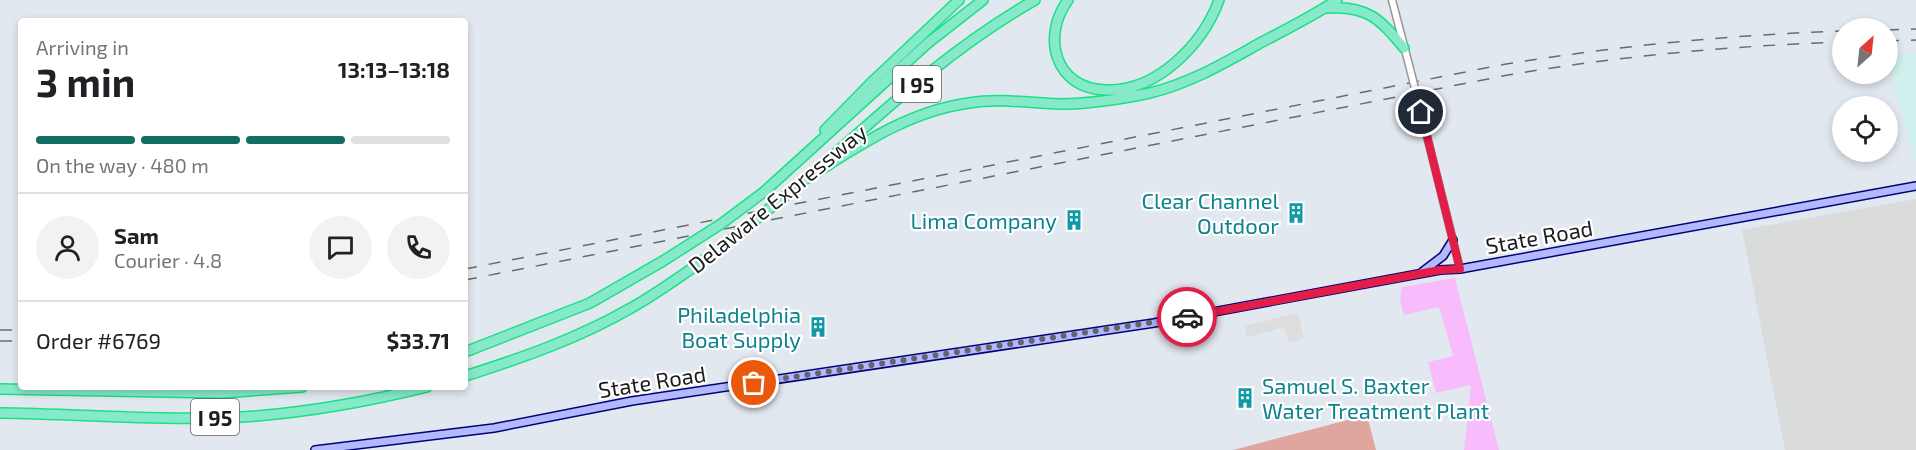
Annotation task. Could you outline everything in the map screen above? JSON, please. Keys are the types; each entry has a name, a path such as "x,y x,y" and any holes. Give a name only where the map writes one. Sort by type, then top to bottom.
{"highway":[{"path":"769,188 873,80 958,0"},
{"name":"Delaware Expressway","path":"468,351 590,303 721,224 769,188 928,43 983,0"},
{"name":"Delaware Expressway","path":"468,375 576,336 632,308 716,252 953,54 1002,19 1035,0"},
{"path":"1068,0 1060,11 1054,27 1055,55 1074,80 1090,88 1106,90 1134,87 1168,68 1198,38 1208,24 1219,0"},
{"path":"1116,99 1143,88 1181,64 1209,31 1224,0"},
{"path":"802,182 880,134 923,114 948,106 991,101 1062,104 1116,99 1152,92 1205,74 1337,0"},
{"path":"1324,8 1350,8 1369,14 1384,24 1404,48"},
{"name":"I 95","path":"0,389 18,389"},
{"name":"I 95","path":"40,390 202,394 274,390"},
{"name":"I 95","path":"0,412 242,417 342,405 413,390"}],"main road":[{"name":"State Road","path":"315,450 494,428 632,401 1154,323 1420,273 1460,269 1916,186"},
{"path":"1420,273 1447,252 1453,240"}],"street":[{"path":"1392,0 1460,269"}],"shaded area":[{"path":"1898,54 1916,54 1916,164 1898,96 1895,84 1898,84"},
{"path":"1916,199 1916,450 1785,450 1742,230"},
{"path":"1455,278 1499,450 1464,450 1471,385 1436,393 1428,362 1453,356 1439,307 1404,315 1400,300 1402,287"},
{"path":"1298,313 1304,338 1289,343 1285,327 1247,337 1245,326"},
{"path":"1367,415 1376,450 1233,450"}],"railway":[{"path":"1898,30 1916,29"},
{"path":"468,268 1506,64 1674,42 1832,31"},
{"path":"1898,41 1916,40"},
{"path":"468,279 1508,75 1591,62 1675,53 1832,42"},
{"path":"0,330 18,330"},
{"path":"0,341 18,341"}],"way so far":[{"path":"754,383 1187,317"}],"place":[{"name":"Clear Channel Outdoor","path":"1296,213"},
{"name":"Lima Company","path":"1074,220"},
{"name":"Philadelphia Boat Supply","path":"818,327"},
{"name":"Samuel S. Baxter Water Treatment Plant","path":"1245,398"}],"route":[{"path":"1187,317 1440,270 1460,269 1421,112"}]}
